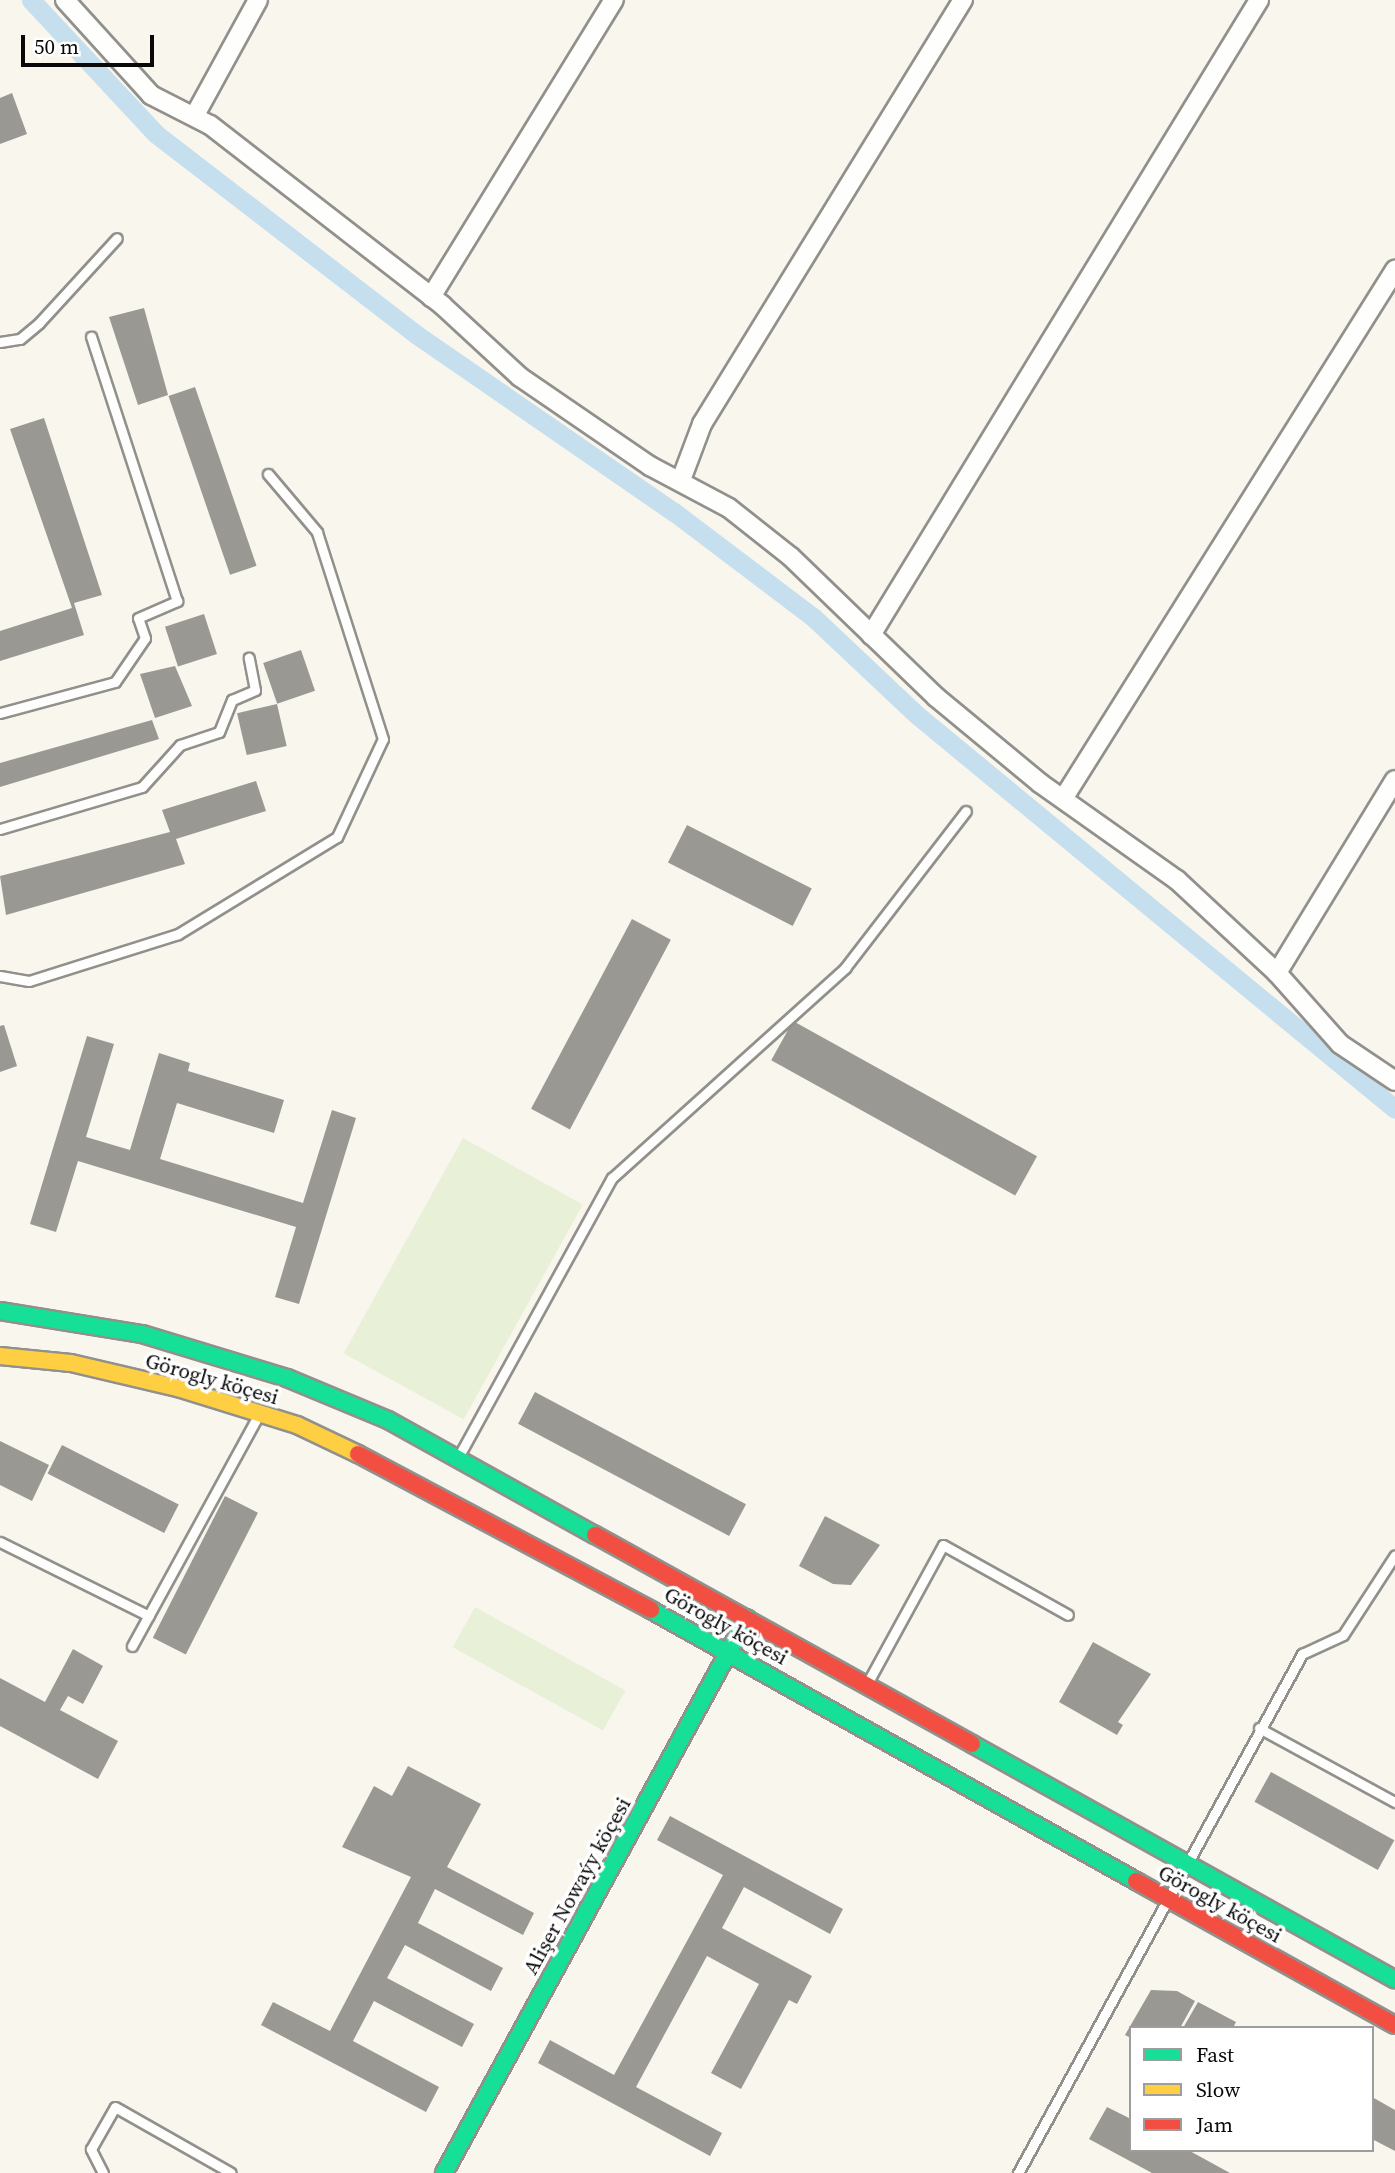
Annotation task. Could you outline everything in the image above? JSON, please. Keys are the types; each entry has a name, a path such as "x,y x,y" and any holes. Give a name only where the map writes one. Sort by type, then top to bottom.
{"main road":[{"name":"Görogly köçesi","path":"0,1311 142,1334 287,1378 460,1456 1395,1979"},
{"name":"Görogly köçesi","path":"0,1356 71,1363 260,1414 437,1491 729,1651 1395,2025"},
{"name":"Alişer Nowaýy köçesi","path":"444,2173 747,1618"}],"street":[{"path":"65,0 151,95 195,116 431,297 520,377 681,481 790,557 936,698 1063,799 1177,880 1278,973 1340,1044 1395,1081"},
{"path":"195,116 258,0"},
{"path":"431,297 614,0"},
{"path":"681,481 702,424 964,0"},
{"path":"871,635 1259,0"},
{"path":"1063,799 1395,270"},
{"path":"1278,973 1395,780"}],"lane":[{"path":"0,342 20,338 39,323 117,238"},
{"path":"0,713 115,682 145,638 138,618 177,601 91,337"},
{"path":"0,976 29,981 178,934 337,837 383,739 317,532 268,474"},
{"path":"0,830 142,787 180,745 219,732 232,700 255,690 249,658"},
{"path":"460,1456 612,1178 845,968 966,811"},
{"path":"132,1646 260,1414"},
{"path":"0,1542 149,1616"},
{"path":"867,1683 943,1545 1068,1615"},
{"path":"1018,2173 1259,1728 1302,1654 1343,1635 1395,1555"},
{"path":"1259,1728 1395,1802"},
{"path":"103,2173 91,2149 115,2107 231,2173"}],"green space":[{"path":"463,1138 583,1204 464,1420 344,1353"},
{"path":"475,1607 625,1690 603,1731 453,1647"}],"building":[{"path":"12,93 27,134 0,144 0,98"},
{"path":"144,308 168,395 138,405 109,317"},
{"path":"195,387 257,566 230,575 169,396"},
{"path":"44,418 102,595 74,603 84,635 0,661 0,631 72,608 10,429"},
{"path":"204,614 217,654 178,667 165,627"},
{"path":"301,650 315,691 277,704 263,663"},
{"path":"175,666 192,706 155,718 140,674"},
{"path":"277,704 287,746 247,755 237,713"},
{"path":"152,720 159,739 0,787 0,763"},
{"path":"256,781 266,811 176,839 185,864 6,915 0,876 170,832 162,810"},
{"path":"687,825 812,889 793,926 668,862"},
{"path":"632,919 671,940 570,1129 531,1109"},
{"path":"793,1021 1037,1156 1015,1196 771,1060"},
{"path":"4,1025 17,1066 0,1072 0,1026"},
{"path":"87,1036 114,1044 86,1137 130,1150 159,1053 190,1063 188,1071 284,1100 274,1133 177,1103 160,1159 303,1203 332,1110 356,1118 299,1304 275,1297 296,1227 78,1161 56,1232 30,1224"},
{"path":"535,1392 746,1504 729,1536 518,1424"},
{"path":"0,1441 49,1465 32,1501 0,1485"},
{"path":"62,1445 179,1504 164,1533 47,1474"},
{"path":"225,1496 258,1513 186,1654 153,1638"},
{"path":"825,1516 880,1545 851,1585 833,1584 799,1566"},
{"path":"1093,1642 1151,1674 1118,1722 1123,1725 1117,1735 1059,1702"},
{"path":"73,1649 103,1666 83,1704 68,1696 60,1710 118,1741 98,1779 0,1726 0,1678 45,1702"},
{"path":"408,1766 481,1804 447,1867 534,1913 523,1935 435,1889 418,1923 503,1968 491,1991 405,1945 387,1978 474,2024 462,2047 374,2001 353,2041 439,2087 426,2112 261,2025 273,2002 330,2031 411,1877 342,1847 374,1786 392,1796"},
{"path":"1271,1772 1394,1840 1378,1870 1255,1802"},
{"path":"670,1816 843,1909 830,1934 744,1887 722,1928 812,1976 797,2004 789,2000 741,2089 711,2073 759,1984 707,1956 636,2087 722,2133 710,2156 538,2063 550,2040 614,2075 723,1875 657,1840"},
{"path":"1151,1990 1177,1991 1195,2001 1181,2026 1130,2026"},
{"path":"1198,2002 1236,2022 1234,2026 1184,2026"},
{"path":"1374,2098 1395,2110 1395,2151 1374,2140"},
{"path":"1107,2107 1129,2118 1129,2152 1192,2152 1230,2173 1152,2173 1089,2139"}],"waterway":[{"path":"31,0 156,134 417,335 674,512 813,617 917,715 1395,1109"}],"traffic: fast":[{"path":"0,1311 142,1334 287,1378 388,1420 595,1535"},
{"path":"651,1610 1136,1881"},
{"path":"444,2173 747,1618"},
{"path":"972,1744 1395,1979"}],"traffic: slow":[{"path":"0,1356 71,1363 178,1388 297,1425 358,1454"}],"traffic: jam":[{"path":"358,1454 651,1610"},
{"path":"595,1535 972,1744"},
{"path":"1136,1881 1395,2025"}]}
